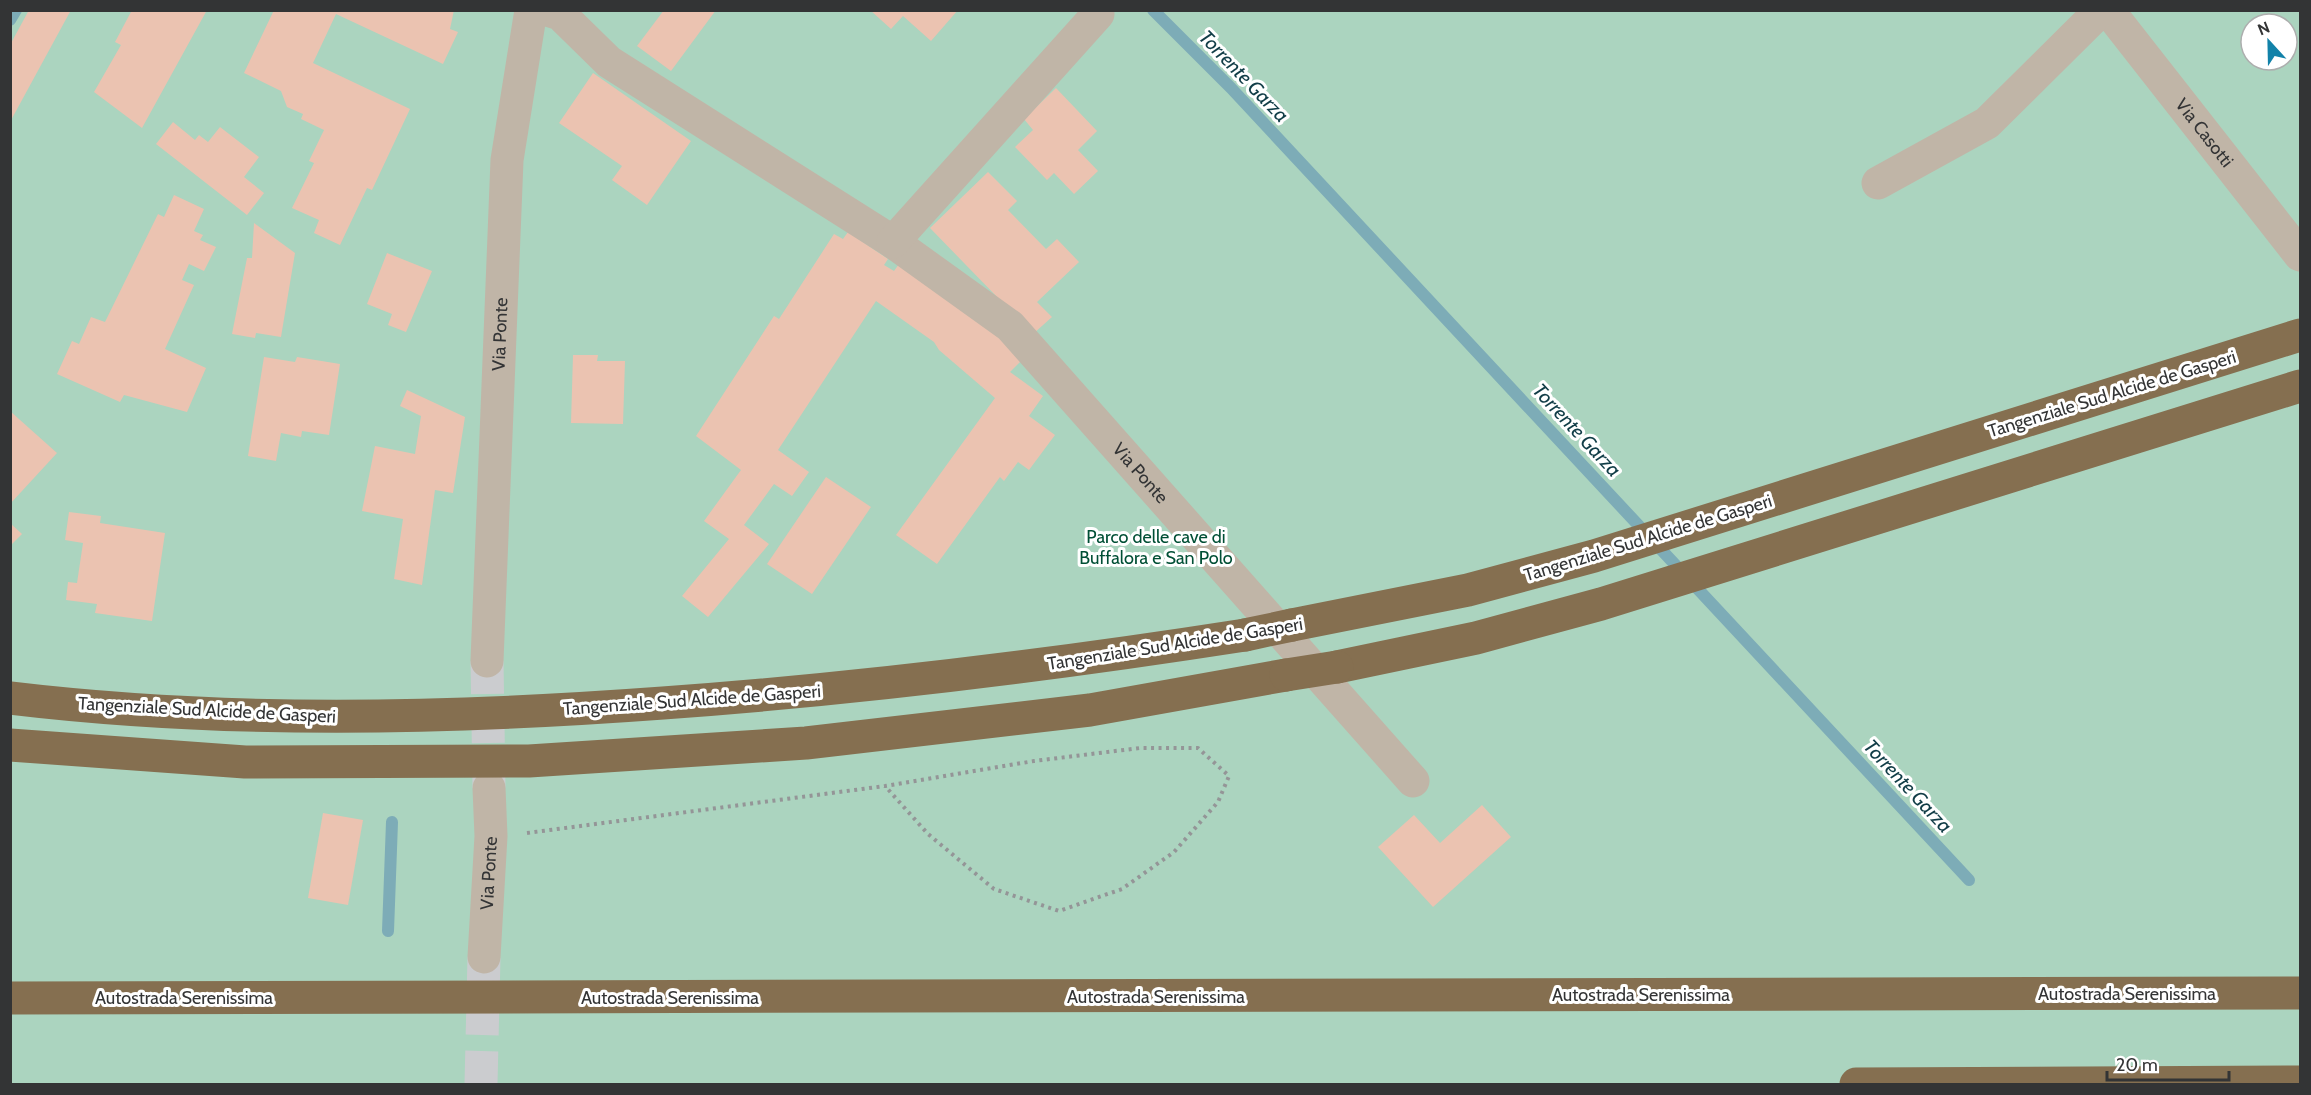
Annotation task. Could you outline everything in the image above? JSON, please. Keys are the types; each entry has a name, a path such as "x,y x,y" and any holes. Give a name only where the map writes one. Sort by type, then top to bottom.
{"highway":[{"name":"Tangenziale Sud Alcide de Gasperi","path":"10,698 247,715 376,717 528,713 796,693 1079,661 1245,635 1468,590 1573,562 2301,334"},
{"path":"10,745 245,762 529,761 806,743 1090,711 1337,667 1476,638 1601,604 1791,546 2301,386"},
{"name":"Autostrada Serenissima","path":"10,998 2301,993"},
{"path":"1856,1084 2301,1082"}],"street":[{"name":"Via Ponte","path":"487,661 507,160 531,10"},
{"name":"Via Ponte","path":"548,10 560,14 609,62 893,242 1010,326 1413,781"},
{"path":"1878,183 1987,123 2101,10"},
{"name":"Via Casotti","path":"2108,10 2301,255"},
{"path":"893,242 1098,14"},
{"name":"Via Ponte","path":"484,957 491,836 489,788"}],"path":[{"path":"491,836 566,829 885,786 1034,761 1140,748 1198,748 1229,776 1218,802 1174,852 1122,889 1059,911 994,889 928,834 885,786"}],"green space":[{"name":"Parco delle cave di Buffalora e San Polo","path":"10,11 2300,11 2300,1084 11,1084"}],"building":[{"path":"29,10 71,10 10,122 10,45"},
{"path":"132,10 207,10 142,128 94,92 121,45 115,42"},
{"path":"274,10 454,10 450,29 458,32 443,64 336,14 313,63 410,109 372,190 367,188 340,245 314,233 319,220 292,208 314,163 309,161 324,130 301,119 303,114 287,107 281,91 244,73"},
{"path":"664,10 716,10 671,71 637,46"},
{"path":"870,10 958,10 931,41 903,16 891,29"},
{"path":"593,73 691,141 647,205 612,180 622,166 559,123"},
{"path":"1056,88 1097,131 1078,150 1098,171 1074,194 1054,173 1047,180 1015,147 1033,130 1024,119"},
{"path":"173,122 195,140 199,135 208,142 220,127 259,157 244,177 264,193 247,215 156,144"},
{"path":"988,172 1017,201 1008,210 1046,249 1057,239 1079,262 1037,302 1052,317 1033,334 930,228"},
{"path":"174,195 204,209 194,231 203,235 200,240 216,247 204,271 189,264 182,280 194,285 165,349 206,368 187,412 124,395 120,402 57,374 72,341 79,344 91,317 105,322 158,214 164,217"},
{"path":"254,223 295,253 281,337 256,333 255,338 232,334 247,258 252,258"},
{"path":"848,232 888,259 884,265 894,271 899,264 1000,337 1021,361 1010,372 1043,396 1029,416 1055,435 1029,470 1018,462 1004,481 1000,477 937,564 896,535 995,398 939,350 934,342 876,301 778,450 809,472 792,496 774,484 744,525 769,544 708,617 682,596 729,539 704,521 741,470 696,436 774,316 779,319 834,234 843,239"},
{"path":"387,253 432,271 406,332 388,325 392,314 367,304"},
{"path":"573,355 598,355 597,361 625,361 623,424 571,423"},
{"path":"264,357 295,362 297,357 340,364 329,435 302,431 301,437 281,433 276,461 248,456"},
{"path":"407,390 465,417 453,493 435,490 422,585 394,579 403,519 362,511 375,446 415,454 421,416 400,406"},
{"path":"10,411 57,453 10,504"},
{"path":"826,477 871,507 812,594 767,564"},
{"path":"69,512 101,516 100,523 165,533 152,621 95,613 97,604 66,600 68,582 77,583 83,543 65,540"},
{"path":"10,523 22,534 10,546"},
{"path":"1482,805 1511,837 1433,907 1378,847 1414,815 1440,843"},
{"path":"323,813 363,820 348,905 308,898"}],"waterway":[{"path":"10,20 16,10"},
{"name":"Torrente Garza","path":"1153,10 1231,88 1969,880"},
{"path":"388,931 392,822"}],"tunnel":[{"path":"487,661 489,788"},
{"path":"481,1084 484,957"}]}
